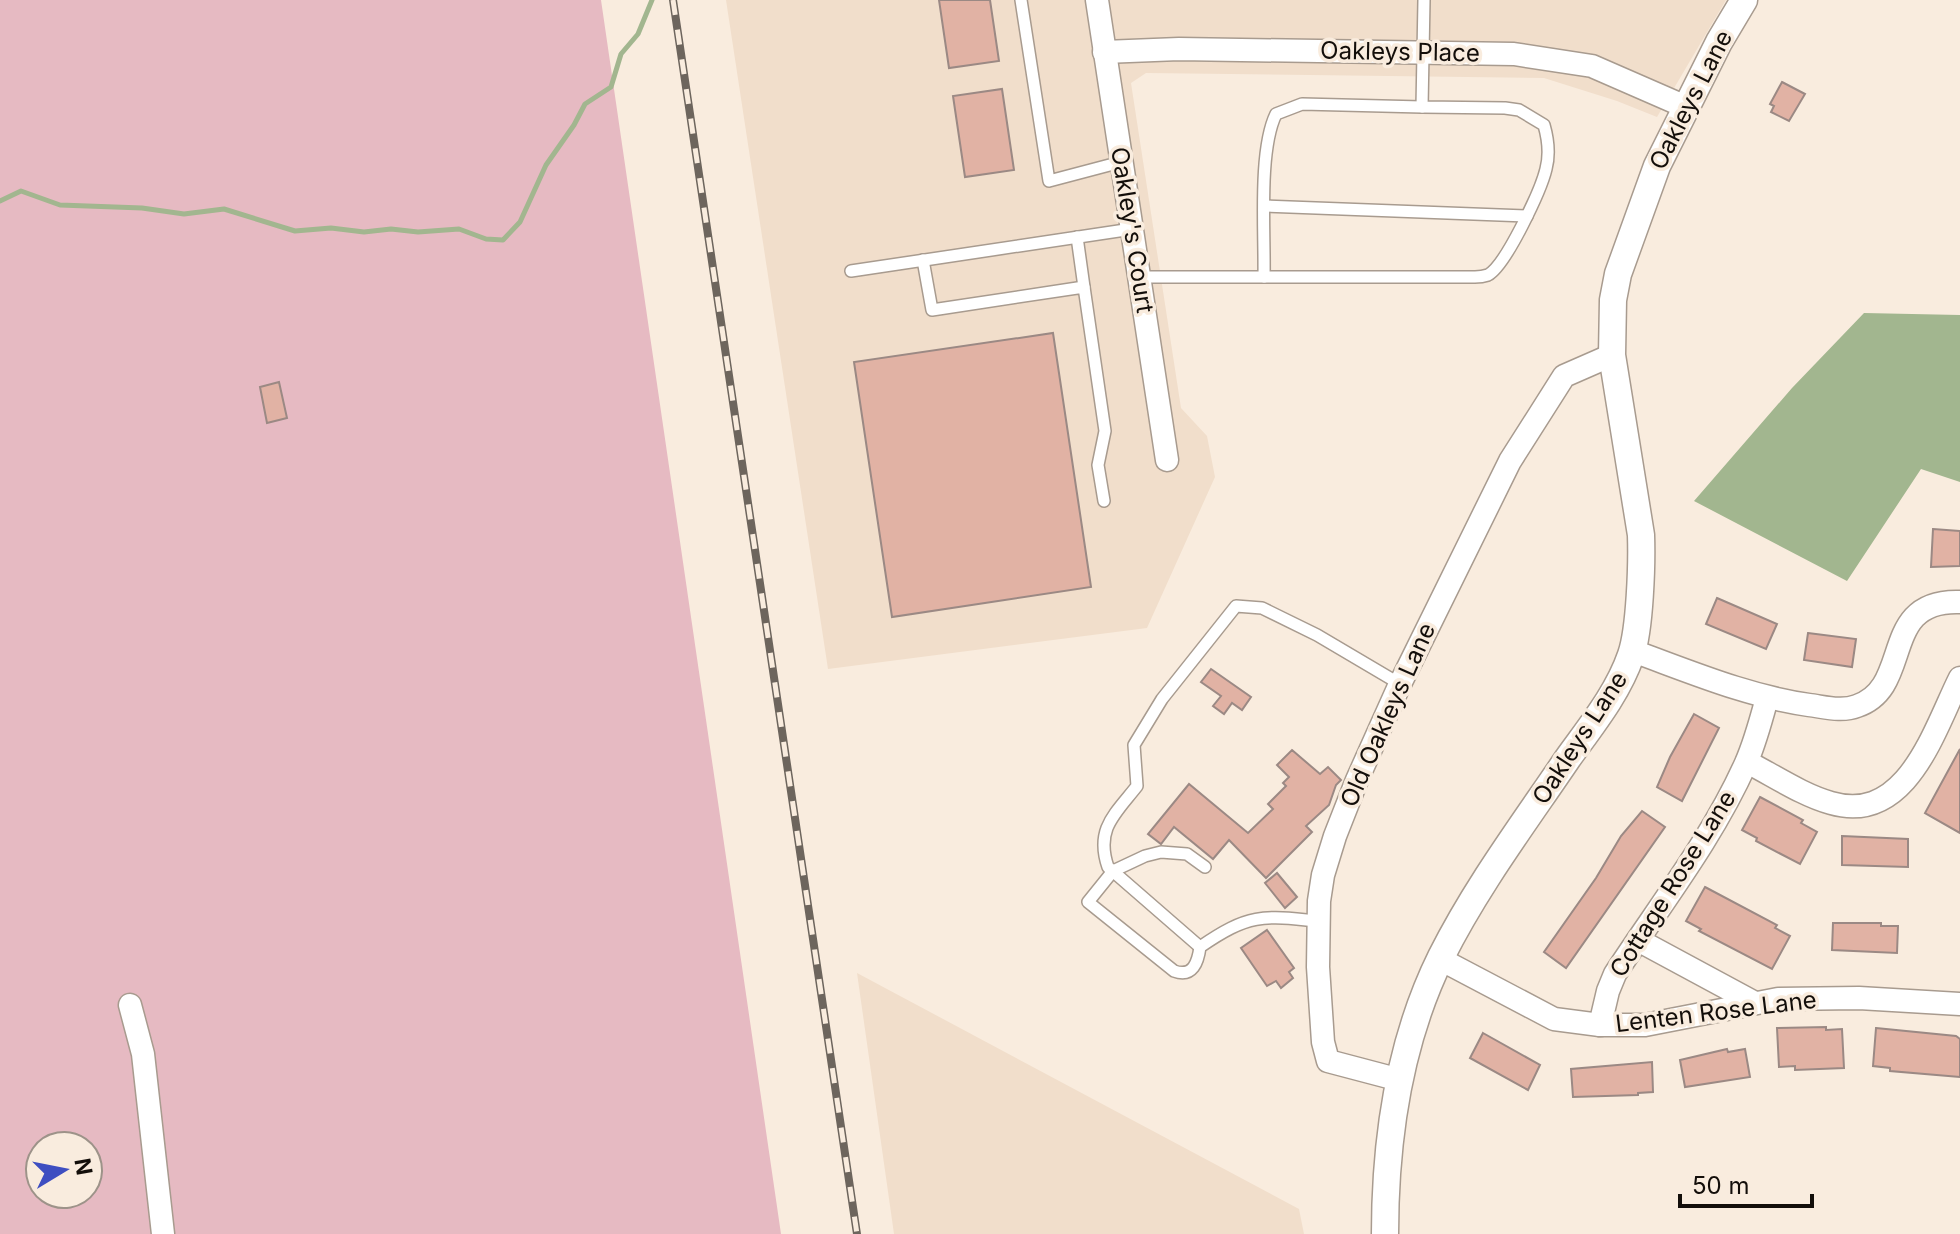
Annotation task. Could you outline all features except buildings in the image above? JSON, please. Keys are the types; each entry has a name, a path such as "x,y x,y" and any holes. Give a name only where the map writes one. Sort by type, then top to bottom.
{"street":[{"name":"Oakley's Court","path":"1097,0 1167,460"},
{"name":"Oakleys Lane","path":"1385,1234 1388,1153 1400,1080 1421,1007 1440,959 1473,900 1612,695 1633,651 1642,561 1641,535 1638,500 1612,355 1613,300 1626,246 1657,166 1744,0"},
{"name":"Oakleys Place","path":"1104,52 1179,49 1514,54 1592,66 1686,107"},
{"name":"Old Oakleys Lane","path":"1400,1080 1328,1061 1323,1042 1319,982 1318,921 1323,875 1335,836 1400,684 1510,461 1564,376 1612,355"},
{"path":"1633,651 1767,698 1846,709 1868,701 1884,686 1910,621 1930,606 1960,602"},
{"path":"1747,762 1831,803 1857,806 1874,802 1889,795 1909,777 1960,678"},
{"name":"Cottage Rose Lane","path":"1600,1025 1615,974 1706,840 1747,762 1767,698"},
{"path":"1638,940 1753,1002"},
{"name":"Lenten Rose Lane","path":"1440,959 1554,1019 1600,1025 1645,1025 1753,1002 1800,998 1960,1004"},
{"path":"130,1005 143,1054 163,1234"}],"lane":[{"path":"1021,0 1049,181 1121,162"},
{"path":"1422,107 1424,0"},
{"path":"1139,277 1264,277 1487,275 1496,267 1527,216 1546,168 1548,139 1544,125 1519,110 1505,108 1302,104 1276,114 1270,125 1266,155 1264,277"},
{"path":"1265,206 1527,216"},
{"path":"851,271 1132,229"},
{"path":"1077,237 1105,431 1098,465 1104,501"},
{"path":"923,260 932,310 1084,287"},
{"path":"1200,947 1108,867 1102,849 1107,826 1137,786 1134,745 1162,699 1236,606 1262,608 1317,635 1400,684"},
{"path":"1200,947 1198,963 1192,970 1181,974 1088,902 1113,871 1127,862 1161,852 1187,854 1205,867"},
{"path":"1200,947 1246,920 1272,916 1318,921"}],"shaded area":[{"path":"0,0 601,0 781,1234 0,1234"},
{"path":"726,0 1726,0 1657,117 1544,78 1146,73 1131,83 1181,408 1207,436 1215,477 1147,628 828,669"},
{"path":"1864,313 1960,315 1960,482 1921,469 1847,581 1694,501 1792,388"},
{"path":"857,973 1299,1209 1304,1234 894,1234"}],"waterway":[{"path":"0,201 21,191 60,205 142,208 184,214 224,209 295,231 331,228 364,232 459,229 486,239 503,240 520,222 546,165 585,104 611,87 621,54 638,34 652,0"}],"railway":[{"path":"673,0 857,1234"}]}
